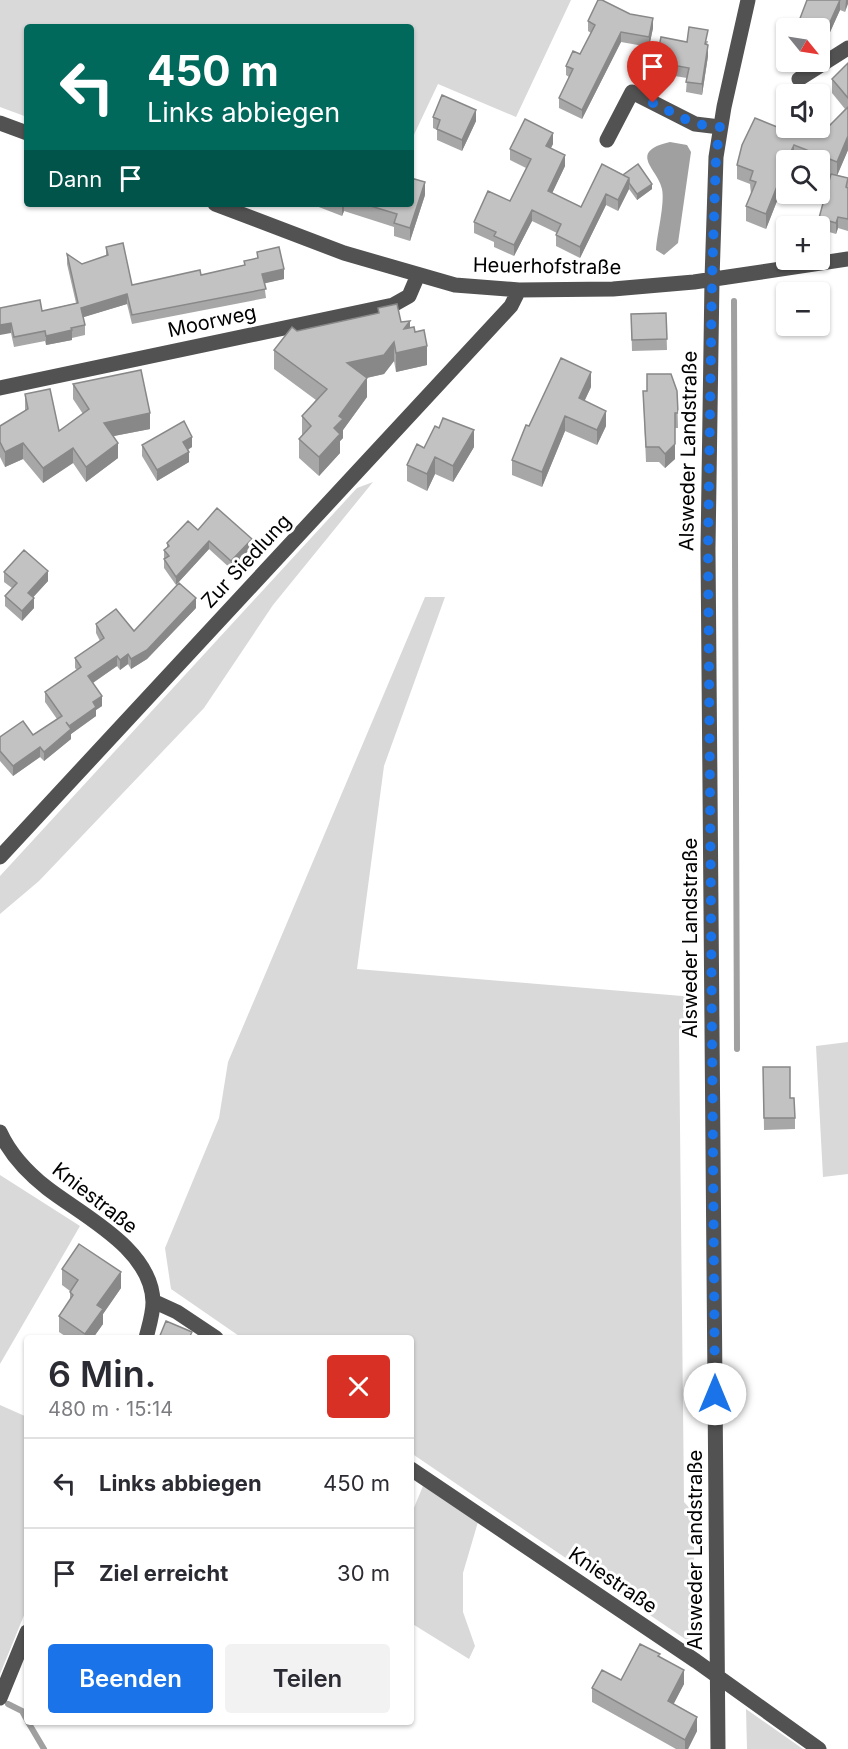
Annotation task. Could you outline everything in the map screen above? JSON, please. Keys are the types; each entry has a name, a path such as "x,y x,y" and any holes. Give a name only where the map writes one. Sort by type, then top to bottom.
{"street":[{"name":"Alsweder Landstraße","path":"717,1749 708,549 712,279 716,157 720,127 748,0"},
{"path":"799,79 848,48"},
{"path":"607,140 632,92 695,124 720,127"},
{"path":"0,123 24,132"},
{"name":"Heuerhofstraße","path":"223,207 344,253 455,285 519,290 607,290 712,279 848,259"},
{"name":"Moorweg","path":"0,388 393,305 409,296 418,275"},
{"name":"Zur Siedlung","path":"0,857 511,306 519,290"},
{"name":"Kniestraße","path":"0,1132 25,1168 47,1188 122,1242 146,1276 153,1301"},
{"path":"147,1335 153,1301 177,1312 212,1335"},
{"name":"Kniestraße","path":"414,1470 717,1676 819,1749"},
{"path":"0,1697 24,1639"}],"shaded area":[{"path":"0,0 571,0 516,117 438,84 414,135 414,24 24,24 24,116 0,107"},
{"path":"670,142 687,145 691,152 678,243 664,255 656,250 662,211 662,189 647,156 657,146"},
{"path":"373,482 273,605 204,708 39,881 0,914 0,876 357,488"},
{"path":"425,597 445,597 384,766 357,969 694,997 679,1032 684,1502 694,1513 694,1645 414,1455 414,1335 238,1335 171,1289 165,1248 219,1118 228,1062"},
{"path":"848,1042 848,1174 823,1177 816,1046"},
{"path":"0,1175 80,1226 0,1364"},
{"path":"0,1405 24,1416 24,1615 0,1674"},
{"path":"423,1486 478,1522 463,1573 463,1612 475,1646 469,1659 414,1625 414,1508"},
{"path":"746,1709 803,1749 747,1749"}],"building":[{"path":"598,0 630,14 653,18 649,37 621,32 582,110 559,98 573,69 566,66 573,51 580,54 595,25 588,21"},
{"path":"807,0 840,0 830,22 830,18 800,18"},
{"path":"689,27 708,30 702,84 686,82 689,68 656,62 661,37 687,42"},
{"path":"848,63 848,98 832,79"},
{"path":"442,95 476,110 462,140 437,129 440,120 433,117"},
{"path":"848,107 848,136 837,162 830,159 830,150 807,150 794,145 792,150 776,150 776,189 766,214 746,206 756,182 750,180 753,171 737,165 742,145 755,118 776,127 776,138 830,138 830,125"},
{"path":"525,119 553,133 546,146 565,155 548,191 581,207 602,164 629,178 618,200 606,194 580,247 556,235 561,224 532,210 514,245 494,236 496,232 474,222 488,191 510,201 531,159 510,149"},
{"path":"638,164 652,184 637,194 629,183 629,178 623,175"},
{"path":"831,174 848,178 846,187 848,188 848,219 838,217 836,223 830,221 830,216 820,216 823,204 830,204"},
{"path":"414,179 425,182 410,228 394,223 397,214 374,207 414,207"},
{"path":"123,243 132,285 200,270 201,275 245,265 244,261 258,258 257,252 279,247 284,269 262,274 266,289 132,315 127,294 81,308 85,325 46,336 45,331 14,337 11,323 0,325 0,308 40,300 42,311 78,303 67,254 82,264 108,255 106,247"},
{"path":"397,304 401,322 410,321 404,329 414,327 415,332 424,330 427,346 396,353 394,342 384,355 347,363 367,378 339,416 343,419 334,428 340,434 319,457 299,439 311,426 302,416 327,389 274,350 292,327 297,331 379,313 378,308"},
{"path":"666,313 667,339 632,340 631,314"},
{"path":"561,358 591,372 579,398 606,411 597,430 565,416 542,472 512,460 526,425 529,426"},
{"path":"141,370 150,413 104,423 118,443 86,467 73,448 43,468 23,443 5,452 0,442 0,426 28,409 25,394 50,389 59,431 89,409 73,384"},
{"path":"647,374 671,374 677,391 678,413 675,413 675,444 665,454 659,447 646,447 643,391 647,391"},
{"path":"443,418 474,430 453,466 435,457 427,474 407,465 417,444 424,448 435,426 439,428"},
{"path":"184,421 192,437 183,442 189,452 157,470 142,445"},
{"path":"217,508 252,539 231,561 209,541 176,577 164,559 169,556 164,550 169,546 167,543 188,521 198,530"},
{"path":"24,550 48,571 28,593 34,598 22,611 5,596 17,583 4,572"},
{"path":"179,583 196,598 147,650 131,659 128,654 120,660 117,656 88,676 102,696 93,702 96,707 69,726 66,722 71,729 44,752 40,747 13,766 0,751 0,737 23,721 33,735 62,716 45,692 81,667 75,658 104,638 96,624 116,609 134,631"},
{"path":"763,1067 790,1067 790,1098 794,1098 795,1118 764,1118"},
{"path":"79,1244 121,1272 97,1305 103,1309 85,1334 59,1316 73,1295 70,1292 78,1280 62,1269"},
{"path":"166,1321 192,1332 190,1335 160,1335"},
{"path":"640,1644 684,1670 668,1701 697,1717 685,1740 592,1688 602,1670 621,1680"}],"waterway":[{"path":"734,301 737,1049"},
{"path":"8,1704 22,1711 24,1715"},
{"path":"30,1725 44,1749"}],"route":[{"path":"653,103 695,124 720,127 716,157 712,279 708,549 715,1394"}]}
